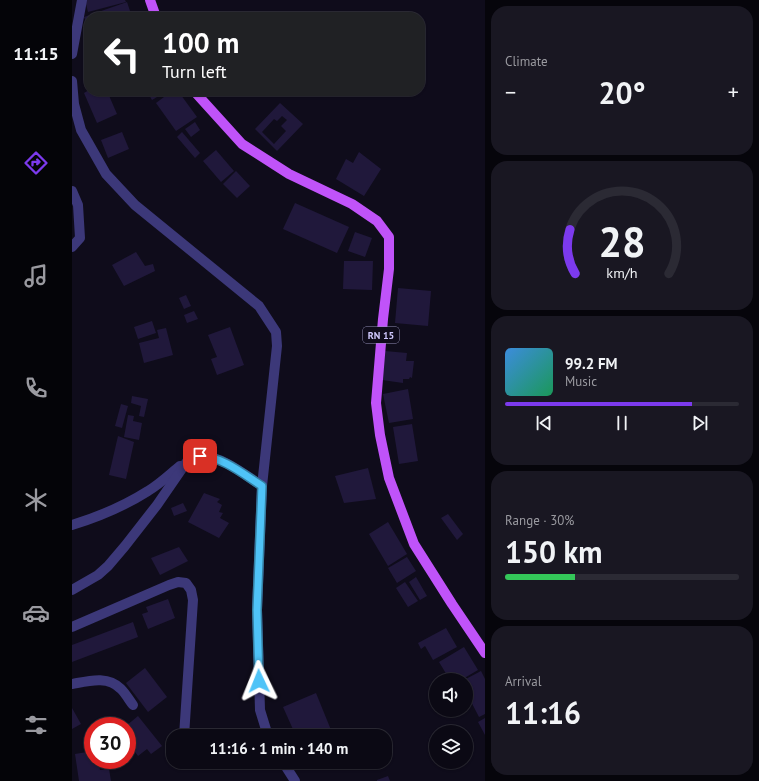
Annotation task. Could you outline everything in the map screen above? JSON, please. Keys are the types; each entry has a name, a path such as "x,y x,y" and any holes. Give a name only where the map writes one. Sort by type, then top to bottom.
{"main road":[{"path":"150,0 154,12"},
{"name":"RN 15","path":"199,96 242,144 289,174 352,204 377,221 389,237 389,269 376,403 380,435 389,478 414,544 485,653"}],"street":[{"path":"72,54 82,0"},
{"path":"72,81 74,104 81,130 106,174 135,205 259,306 276,332 277,346 262,486 257,610 260,710 266,729"},
{"path":"72,192 78,205 80,238 72,247"},
{"path":"72,525 124,504 149,490 193,457 209,456 232,466 262,486"},
{"path":"72,590 98,575 108,566 157,505 188,460"},
{"path":"72,627 169,585 178,582 186,583 191,590 193,600 184,729"},
{"path":"72,684 101,680 111,682 121,688 133,705"},
{"path":"287,769 295,781"}],"building":[{"path":"85,0 125,0 126,2 88,12"},
{"path":"127,2 130,12 98,12"},
{"path":"85,96 109,96 117,114 97,123"},
{"path":"150,96 159,96 152,100"},
{"path":"165,96 182,96 197,117 176,131 156,103"},
{"path":"280,103 303,124 277,151 255,129","holes":["282,116 287,120 281,126 286,131 274,144 262,132 274,119 277,121"]},
{"path":"195,122 200,130 191,137 185,129"},
{"path":"122,132 129,149 108,158 101,140"},
{"path":"182,132 200,153 195,158 177,137"},
{"path":"216,150 234,171 221,182 203,161"},
{"path":"359,152 381,169 364,196 336,179 346,159 353,163"},
{"path":"236,171 250,186 237,198 223,184"},
{"path":"295,203 349,227 337,253 283,229"},
{"path":"355,232 372,238 365,257 348,251"},
{"path":"136,252 145,266 153,264 155,271 124,286 112,265"},
{"path":"344,261 373,261 372,290 343,289"},
{"path":"398,288 431,291 428,326 395,323"},
{"path":"186,295 191,306 184,309 179,298"},
{"path":"194,311 198,319 187,323 184,315"},
{"path":"152,321 156,333 138,339 134,327"},
{"path":"230,327 244,365 217,375 211,359 217,357 208,335"},
{"path":"166,328 173,355 144,363 139,343 159,338 157,330"},
{"path":"385,351 407,353 406,361 414,361 412,378 410,377 409,379 403,379 403,383 382,380"},
{"path":"408,389 413,419 389,423 383,394"},
{"path":"132,396 148,399 144,417 139,416 141,406 131,403"},
{"path":"121,404 128,406 122,428 115,426"},
{"path":"128,415 134,416 133,421 142,423 139,440 124,437"},
{"path":"412,424 418,461 399,464 393,427"},
{"path":"118,436 134,442 126,479 109,475"},
{"path":"368,468 376,499 344,503 335,476"},
{"path":"204,493 220,499 217,502 222,505 219,512 223,513 220,518 229,523 219,538 188,522"},
{"path":"183,503 187,511 174,516 171,508"},
{"path":"448,514 463,534 457,540 441,518"},
{"path":"388,522 407,554 388,566 369,534"},
{"path":"179,547 188,561 160,575 151,558"},
{"path":"407,557 416,571 397,583 388,568"},
{"path":"416,577 427,596 420,600 409,582"},
{"path":"405,582 418,601 408,607 396,588"},
{"path":"168,599 175,618 148,629 142,614 148,612 146,607"},
{"path":"133,622 138,637 72,662 72,645"},
{"path":"446,628 457,647 433,660 425,646 421,649 418,643"},
{"path":"464,647 478,670 473,673 446,673 439,662"},
{"path":"145,668 167,697 148,712 126,683"},
{"path":"481,671 485,679 485,714 479,717 473,705 473,675"},
{"path":"316,693 331,729 293,729 283,707"},
{"path":"72,708 81,724 72,729"},
{"path":"138,716 162,746 151,754 147,749 138,756 136,753 136,718"},
{"path":"485,718 485,735 478,722"},
{"path":"84,752 84,769 109,769 111,781 79,781 75,754"},
{"path":"388,776 390,781 377,781 377,780"}],"route":[{"path":"200,456 209,456 232,466 262,486 257,610 259,681"}]}
